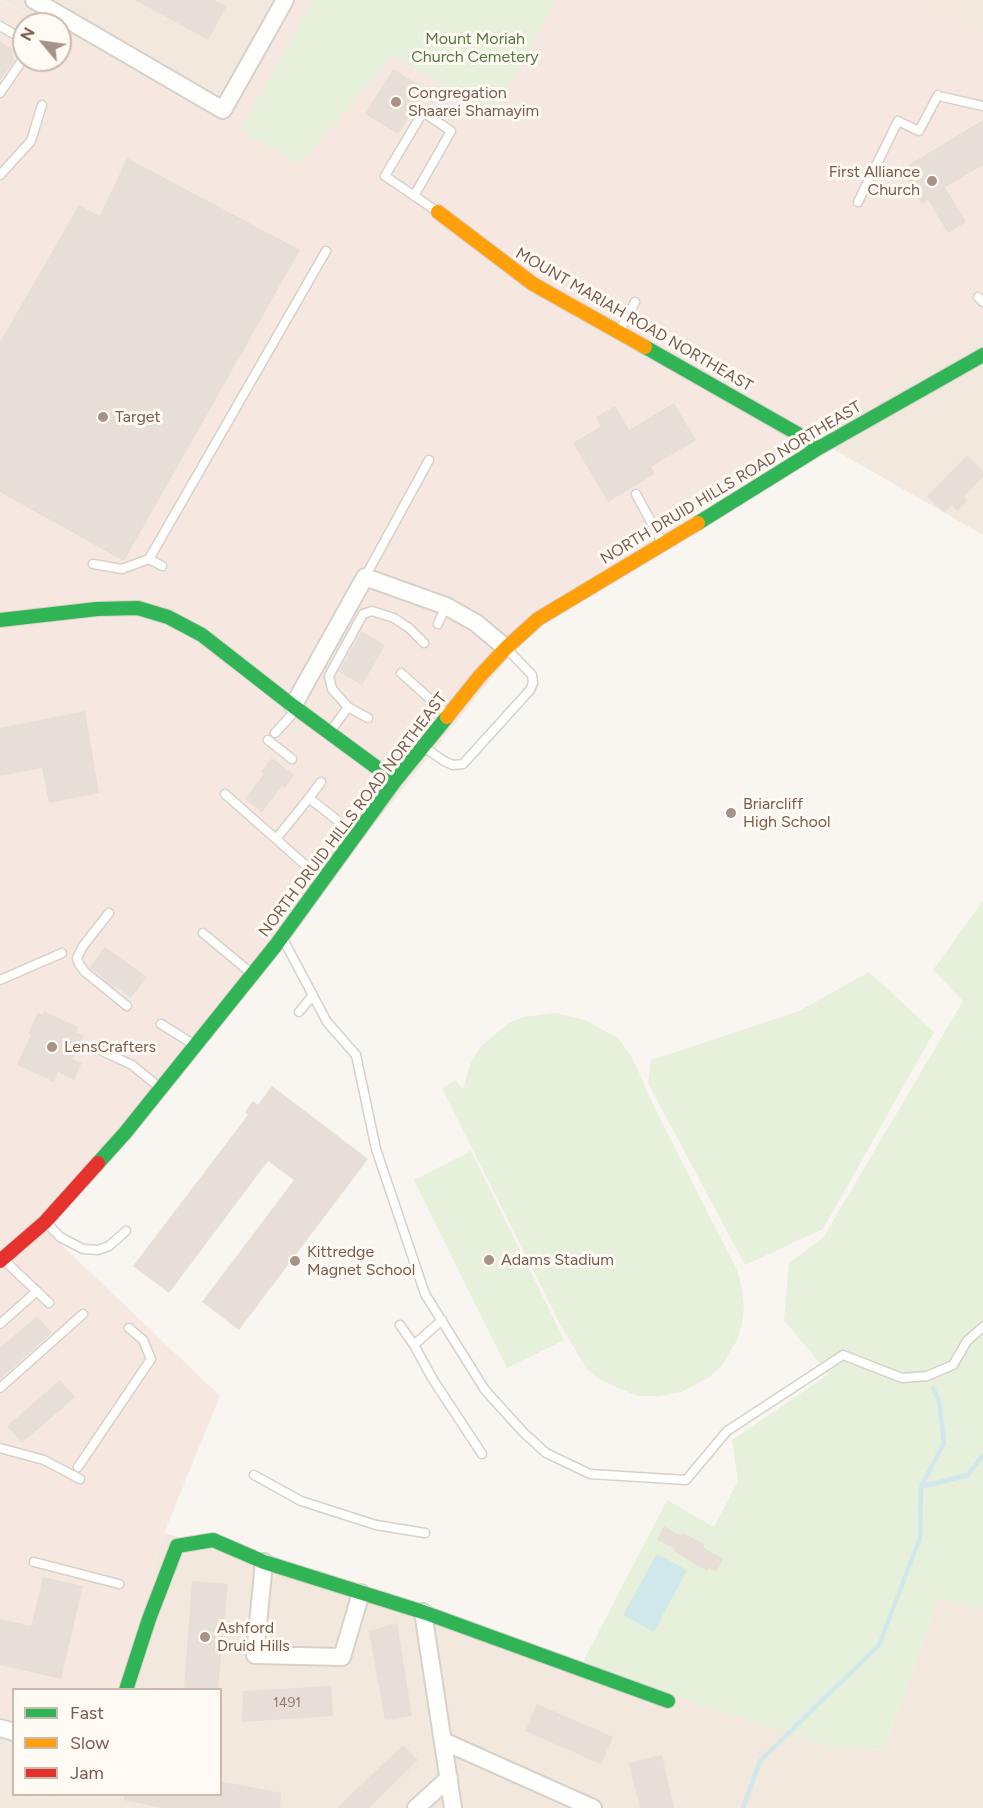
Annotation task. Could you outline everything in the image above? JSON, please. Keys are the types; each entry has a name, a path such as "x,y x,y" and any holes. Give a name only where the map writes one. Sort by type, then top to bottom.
{"street":[{"path":"33,0 223,110 285,0"},
{"name":"MOUNT MARIAH ROAD NORTHEAST","path":"438,212 533,284 798,434 817,449"},
{"name":"NORTH DRUID HILLS ROAD NORTHEAST","path":"1,1258 45,1222 162,1089 282,937 423,746 506,648 538,620 817,449 983,355"},
{"path":"295,708 365,577 446,606 476,622 506,648"},
{"path":"0,620 97,609 138,608 168,617 202,635 395,782"},
{"path":"126,1688 148,1619 177,1546 213,1540 264,1562 423,1612 668,1701"},
{"path":"264,1562 255,1655 342,1657 361,1593"},
{"path":"423,1612 453,1808"},
{"path":"443,1741 593,1808"},
{"path":"416,1808 449,1778"}],"lane":[{"path":"0,93 13,72"},
{"path":"858,202 898,121 919,131 941,96 983,106"},
{"path":"0,175 31,141 42,105"},
{"path":"414,196 451,132 423,112 385,176 414,196 438,212"},
{"path":"93,564 122,569 149,560 326,251"},
{"path":"618,332 635,302"},
{"path":"365,577 429,460"},
{"path":"636,495 664,544"},
{"path":"149,560 162,566"},
{"path":"438,624 446,606"},
{"path":"368,718 348,707 332,689 329,676 363,614 372,611 394,618 409,628 424,643"},
{"path":"423,746 444,761 453,765 463,764 530,690 533,683 532,675 506,648"},
{"path":"401,674 448,716"},
{"path":"328,733 348,707"},
{"path":"275,733 295,708"},
{"path":"268,740 292,759"},
{"path":"276,839 321,782"},
{"path":"225,795 322,881"},
{"path":"309,798 356,835"},
{"path":"109,913 83,946 77,958 85,972 127,1006"},
{"path":"203,933 252,975"},
{"path":"282,937 327,1022 356,1055 376,1149 425,1294 485,1389 523,1432 546,1453 590,1474 686,1480 727,1431 843,1355 902,1378 927,1376 953,1365 967,1341 983,1327"},
{"path":"0,980 62,953"},
{"path":"299,1012 313,995"},
{"path":"161,1024 196,1046"},
{"path":"102,1051 132,1065 162,1089"},
{"path":"45,1222 60,1237 83,1248 98,1250 109,1246 126,1232"},
{"path":"1,1258 49,1303"},
{"path":"0,1324 38,1291"},
{"path":"0,1388 83,1314"},
{"path":"414,1344 442,1320"},
{"path":"400,1324 482,1454"},
{"path":"78,1467 151,1359 142,1340 129,1328"},
{"path":"0,1448 44,1460 80,1479"},
{"path":"254,1475 301,1501 376,1525 425,1533"},
{"path":"34,1562 119,1584"}],"shaded area":[{"path":"0,0 22,12 12,12 12,72 72,72 72,39 223,121 291,0 930,0 983,34 983,336 805,434 526,635 48,1232 220,1396 164,1533 120,1688 12,1688 12,1718 0,1716"},
{"path":"1,0 291,0 223,121 72,39 72,12 23,12"},
{"path":"930,0 983,0 983,34"},
{"path":"983,336 983,535 807,434"},
{"path":"164,1533 264,1562 832,1747 884,1750 939,1597 983,1609 983,1808 0,1808 0,1716 12,1718 12,1796 222,1796 222,1688 120,1688"}],"green space":[{"name":"Mount Moriah Church Cemetery","path":"313,0 556,0 494,114 393,56 299,164 240,130"},
{"path":"983,901 983,1609 939,1598 884,1750 832,1747 581,1666 667,1500 714,1527 738,1481 732,1440 829,1374 784,1320 789,1263 823,1238 963,1001 933,970"},
{"path":"869,972 934,1032 823,1229 745,1265 648,1083 651,1060 797,1012"},
{"path":"556,1013 585,1020 619,1039 631,1056 659,1117 738,1272 744,1308 737,1340 721,1367 708,1378 681,1392 659,1396 637,1396 599,1379 587,1369 561,1326 442,1088 456,1080 463,1089 471,1062 482,1045 509,1023 524,1017"},
{"name":"Adams Stadium","path":"471,1151 564,1340 507,1368 414,1180"}],"water":[{"path":"657,1554 687,1570 654,1632 623,1615"}],"building":[{"path":"135,0 214,0 226,7 208,40"},
{"path":"0,41 11,48 12,64 0,80"},
{"name":"Congregation Shaarei Shamayim","path":"393,69 426,89 398,134 365,114"},
{"name":"First Alliance Church","path":"983,120 983,165 945,187 966,222 948,233 928,200 922,204 902,169"},
{"name":"Target","path":"127,158 300,250 124,561 0,492 0,342 79,205 100,216"},
{"path":"674,403 696,440 651,467 655,474 608,502 573,443 601,426 596,417 615,406 629,430"},
{"path":"967,455 983,471 983,477 964,497 967,501 958,511 952,505 944,513 927,497"},
{"path":"361,631 385,645 362,685 339,672"},
{"path":"85,711 99,793 49,803 42,768 0,776 0,728"},
{"path":"272,758 294,775 284,789 282,786 262,812 245,799 264,774 261,772"},
{"path":"105,947 147,977 131,998 115,986 114,988 90,967"},
{"name":"LensCrafters","path":"44,1011 78,1027 76,1032 84,1035 73,1059 82,1063 74,1080 58,1072 54,1082 17,1065 31,1035 28,1034 38,1012 42,1015"},
{"path":"272,1086 368,1159 239,1330 202,1302 294,1180 268,1161 169,1293 133,1266 248,1115 245,1112 253,1101 258,1105"},
{"path":"37,1316 52,1333 0,1379 0,1348"},
{"path":"60,1380 75,1397 22,1443 7,1426"},
{"path":"664,1526 679,1535 683,1533 704,1544 704,1548 723,1559 716,1572 709,1568 707,1571 674,1551 675,1549 657,1540"},
{"path":"43,1577 83,1586 61,1679 0,1665 0,1619 31,1626"},
{"name":"Ashford Druid Hills","path":"192,1581 228,1584 218,1688 184,1688"},
{"path":"397,1623 412,1716 385,1720 369,1631"},
{"name":"Ashford Druid Hills","path":"331,1686 333,1716 242,1722 243,1691"},
{"path":"537,1704 613,1737 601,1764 525,1731"},
{"path":"403,1745 418,1760 369,1808 337,1808"},
{"path":"662,1755 674,1808 640,1808 629,1763"},
{"path":"222,1781 281,1793 280,1808 162,1808 124,1800 124,1796 222,1796"}],"waterway":[{"path":"921,1487 944,1443 939,1401 933,1388"},
{"path":"743,1808 760,1761 879,1645 920,1538 921,1487 968,1475 983,1455"}],"traffic: fast":[{"path":"645,347 798,434 817,449"},
{"path":"698,523 817,449 983,355"},
{"path":"0,620 97,609 138,608 168,617 202,635 395,781"},
{"path":"98,1163 125,1133 276,945 395,781 447,717"},
{"path":"127,1688 149,1619 177,1546 213,1540 264,1562 423,1612 668,1701"}],"traffic: slow":[{"path":"438,212 533,284 645,347"},
{"path":"447,717 479,677 538,619 698,523"}],"traffic: jam":[{"path":"0,1261 45,1222 98,1163"}],"place":[{"name":"Congregation Shaarei Shamayim","path":"396,102"},
{"name":"First Alliance Church","path":"932,181"},
{"name":"Target","path":"103,417"},
{"name":"Briarcliff High School","path":"731,813"},
{"name":"LensCrafters","path":"52,1047"},
{"name":"Adams Stadium","path":"489,1260"},
{"name":"Kittredge Magnet School","path":"295,1261"},
{"name":"Ashford Druid Hills","path":"205,1637"}]}
